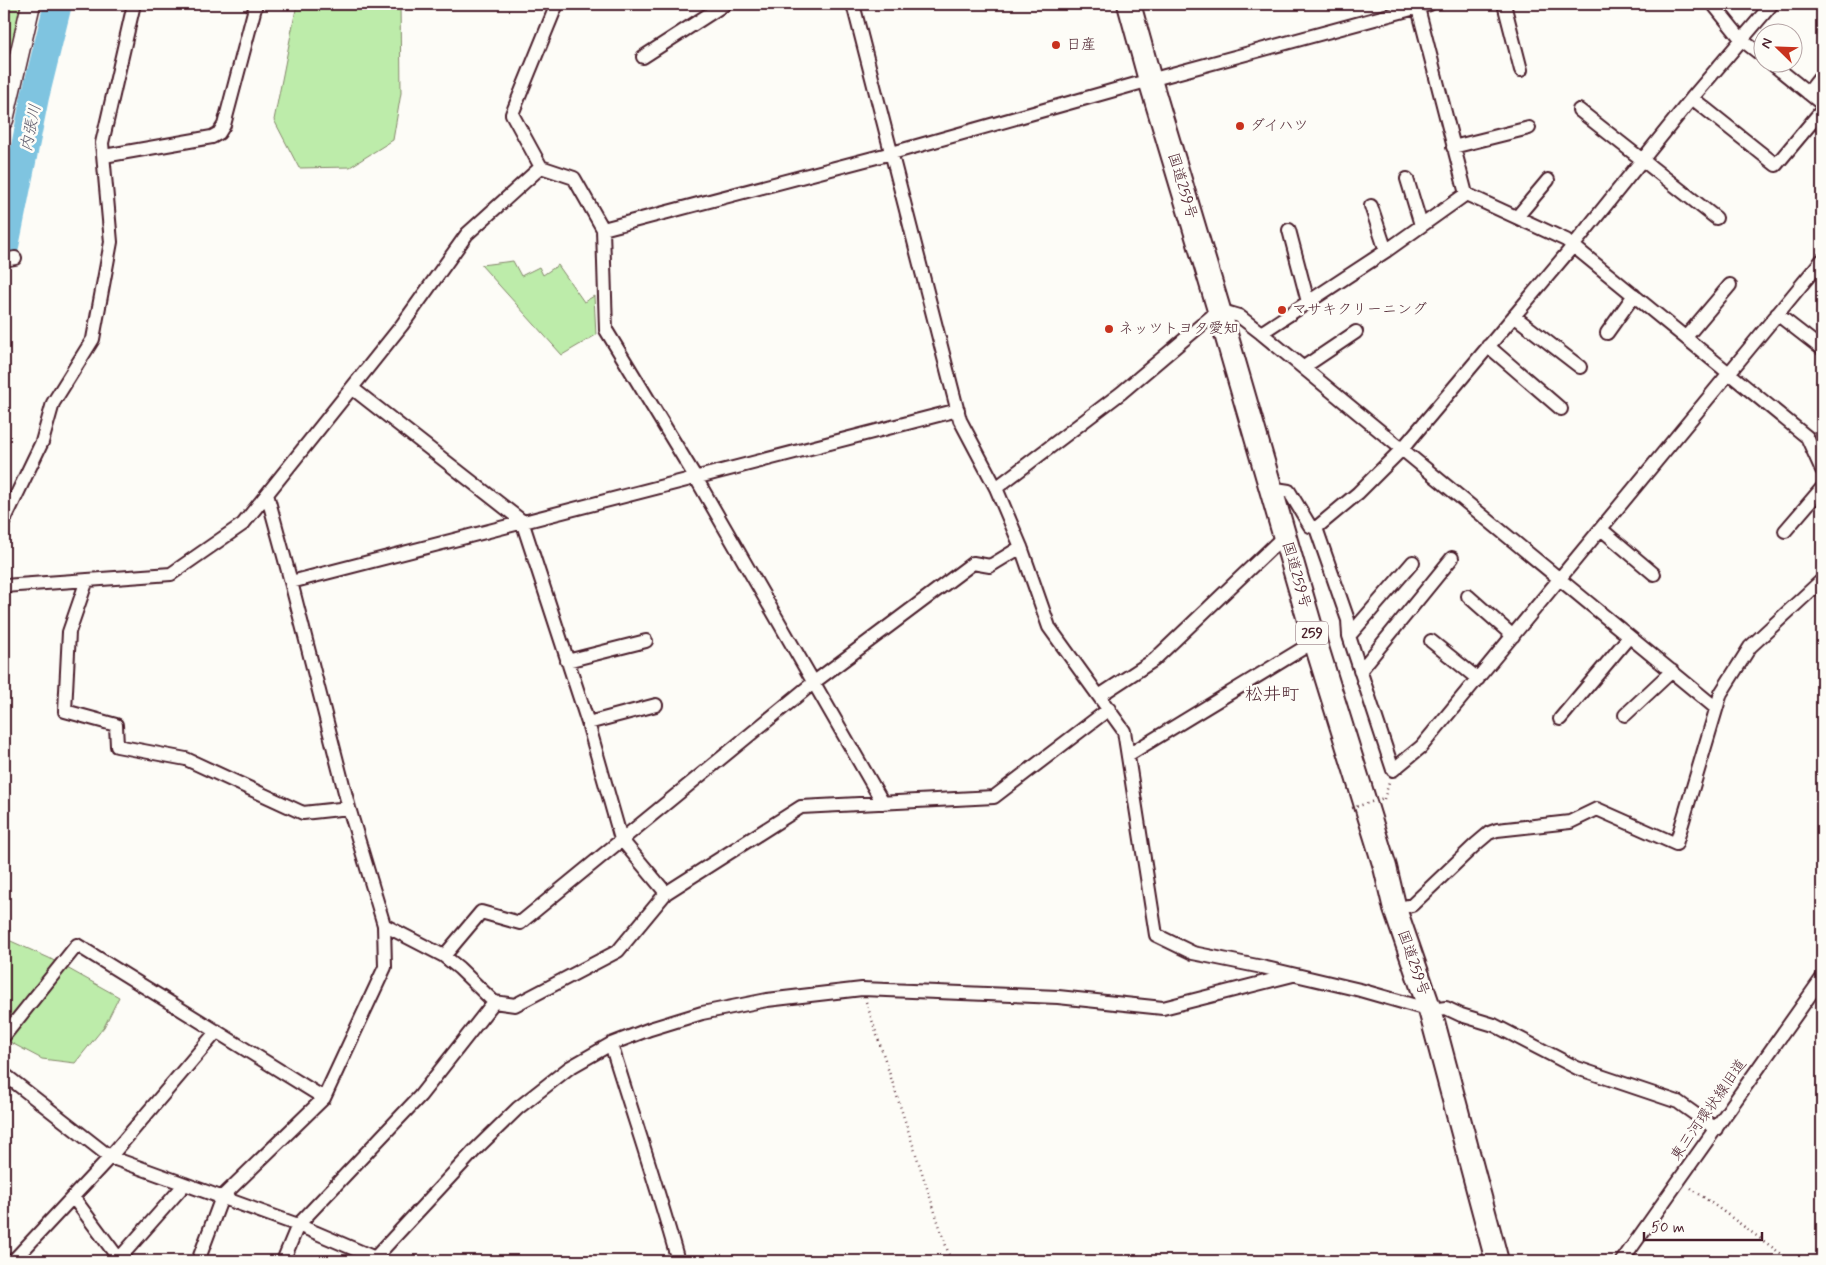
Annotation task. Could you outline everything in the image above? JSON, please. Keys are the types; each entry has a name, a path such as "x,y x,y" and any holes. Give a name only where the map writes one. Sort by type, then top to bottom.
{"highway":[{"name":"国道259号","path":"1129,4 1315,641 1385,866 1395,909 1430,1010 1497,1261"}],"street":[{"path":"4,120 10,66 31,4"},
{"path":"4,521 42,442 53,403 93,339 111,242 102,143 134,4"},
{"path":"104,156 212,137 219,133 224,125 256,4"},
{"path":"557,4 512,114 541,167 574,178 603,229 606,330 696,478 883,803"},
{"path":"643,57 725,4"},
{"path":"853,4 960,420 996,488 1021,547 1049,627 1124,731 1156,935 1193,953 1360,990 1430,1010 1446,1008 1461,1015 1494,1025 1577,1068 1678,1102 1716,1129"},
{"path":"1504,4 1522,70"},
{"path":"1713,4 1742,40 1754,49"},
{"path":"1316,528 1358,492 1402,448 1573,246 1692,98 1772,4"},
{"path":"603,229 892,153 1421,5 1453,147 1466,194"},
{"path":"1782,72 1822,104"},
{"path":"1808,93 1822,75"},
{"path":"1692,98 1776,165 1822,110"},
{"path":"1579,110 1716,218"},
{"path":"1453,147 1529,128"},
{"path":"4,586 172,574 243,524 402,324 467,234 541,167"},
{"path":"1407,179 1421,225"},
{"path":"1517,217 1548,180"},
{"path":"1466,194 1566,240 1808,437 1822,470"},
{"path":"1262,333 1386,251 1466,194"},
{"path":"1371,206 1386,251"},
{"path":"1289,230 1308,302"},
{"path":"1316,528 1348,620 1348,636 1394,770 1421,747 1822,260"},
{"path":"1686,337 1730,285"},
{"path":"1606,333 1634,295"},
{"path":"996,488 1121,393 1219,310 1239,316 1304,367 1716,708"},
{"path":"1777,314 1822,349"},
{"path":"1514,316 1580,367"},
{"path":"1304,367 1356,332"},
{"path":"1488,346 1561,409"},
{"path":"352,388 522,521 588,723 622,839 666,893"},
{"path":"291,582 958,410"},
{"path":"1270,488 1289,492 1310,526 1316,528"},
{"path":"1785,531 1822,488"},
{"path":"198,1261 222,1197 324,1098 385,967 384,925 349,808 267,494"},
{"path":"1601,529 1654,574"},
{"path":"1099,696 1154,660 1284,536"},
{"path":"444,956 481,912 520,923 813,683 973,563 990,566 1021,547"},
{"path":"1360,671 1452,558"},
{"path":"1348,636 1413,562"},
{"path":"87,580 69,632 65,711 116,725 117,746 186,759 303,813 349,808"},
{"path":"1395,909 1412,905 1476,844 1497,830 1570,822 1597,809 1676,844 1720,693 1750,647 1822,580"},
{"path":"1468,596 1513,636"},
{"path":"1560,720 1629,636"},
{"path":"568,661 646,641"},
{"path":"1128,755 1315,641"},
{"path":"1431,641 1478,679"},
{"path":"1625,715 1672,671"},
{"path":"588,723 656,705"},
{"path":"384,925 444,956 494,1002 515,1005 618,951 666,893 801,807 994,797 1109,709"},
{"path":"4,1036 77,945 324,1098"},
{"path":"4,1074 110,1157 298,1225 376,1260 518,1108 569,1068 611,1044 650,1029 702,1013 767,1000 862,989 1058,997 1163,1008 1295,975"},
{"name":"東三河環状線旧道","path":"1622,1261 1822,978"},
{"path":"283,1261 298,1225 420,1096 494,1002"},
{"path":"13,1261 110,1157 217,1031"},
{"path":"611,1044 656,1184 678,1261"},
{"path":"73,1197 118,1260 185,1184"}],"path":[{"path":"1352,808 1384,798"},
{"path":"862,989 950,1261"},
{"path":"1679,1180 1791,1261"}],"green space":[{"path":"4,4 23,4 9,57 4,58"},
{"path":"297,4 400,4 401,93 393,140 350,167 299,168 274,120"},
{"path":"513,261 521,276 539,267 543,275 558,265 584,302 594,296 596,335 562,355 481,265"},
{"path":"4,938 49,958 119,997 104,1027 75,1063 42,1059 4,1039"}],"waterway":[{"name":"内張川","path":"4,251 35,97 58,4"}],"place":[{"name":"日産","path":"1056,45"},
{"name":"ダイハツ","path":"1240,126"},
{"name":"マサキクリーニング","path":"1282,310"},
{"name":"ネッツトヨタ愛知","path":"1109,329"}],"district":[{"name":"松井町","path":"1272,695"}]}
